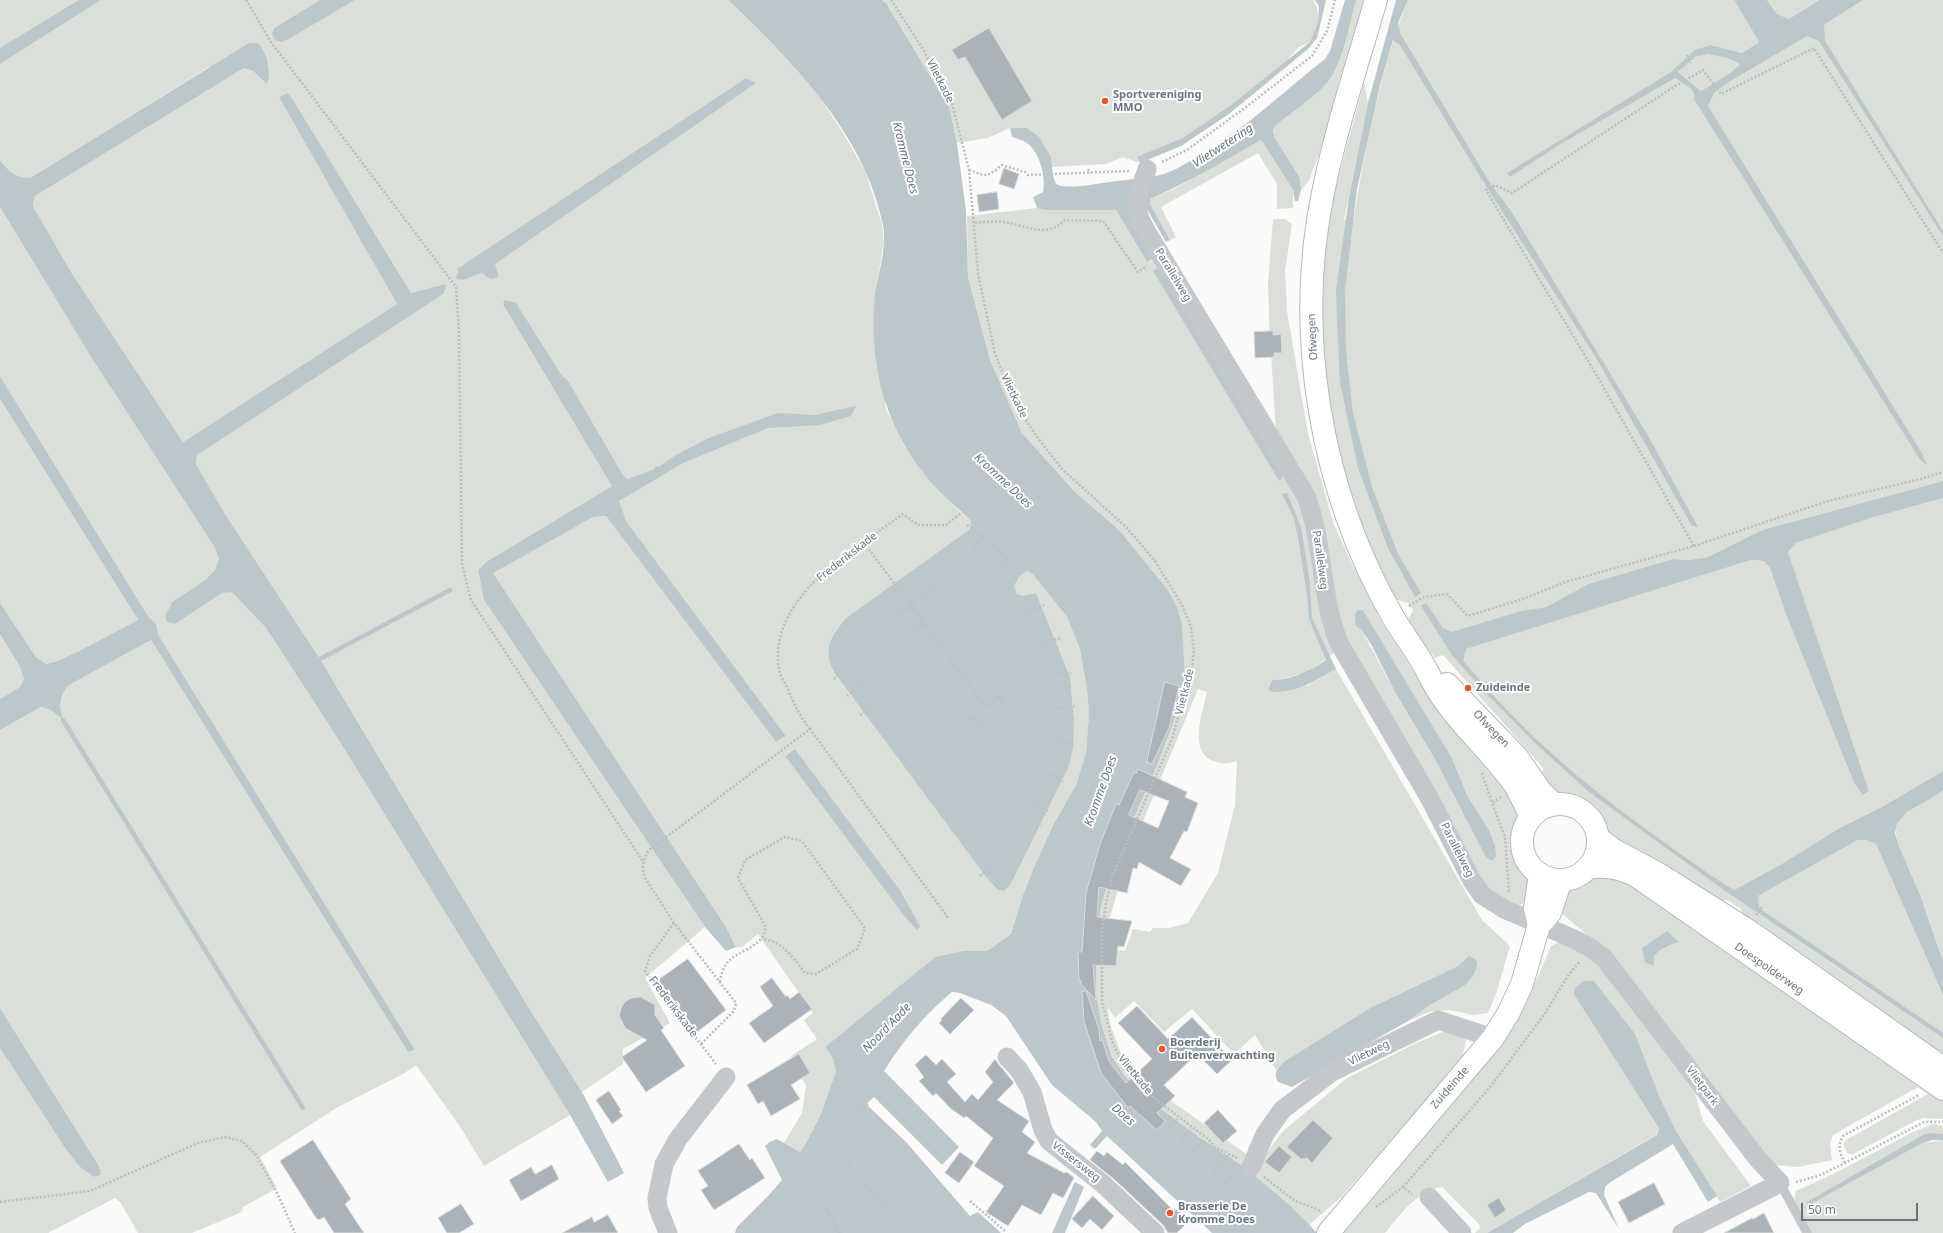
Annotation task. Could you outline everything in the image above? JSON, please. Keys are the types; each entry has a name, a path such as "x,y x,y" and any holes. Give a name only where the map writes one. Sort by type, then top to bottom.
{"main road":[{"name":"Ofwegen","path":"1376,0 1324,188 1316,231 1312,294 1312,337 1321,421 1331,465 1344,509 1364,557 1392,615 1444,700 1516,787 1531,817"},
{"name":"Ofwegen","path":"1420,659 1493,730 1517,757 1541,792 1554,804"},
{"path":"1554,804 1573,806 1584,812 1595,826 1598,838 1596,854 1588,867 1576,876 1561,880 1540,874 1528,863 1522,848 1523,831 1531,817 1542,808 1554,804"},
{"name":"Doespolderweg","path":"1598,838 1612,849 1657,873 1749,931 1943,1068"},
{"name":"Doespolderweg","path":"1588,867 1608,866 1621,869 1635,875 1943,1089"},
{"name":"Zuideinde","path":"1539,925 1535,908 1540,874"},
{"name":"Zuideinde","path":"1331,1229 1493,1038 1510,1012 1522,984 1539,925 1550,913 1561,880"}],"street":[{"name":"Parallelweg","path":"1146,173 1137,199 1137,207 1140,217 1160,254 1306,496 1315,523 1326,602 1339,643 1430,799 1471,879 1482,895 1492,902 1539,925"},
{"name":"Vlietpark","path":"1539,925 1574,939 1589,947 1604,958 1752,1152 1780,1183"},
{"name":"Vlietweg","path":"1244,1167 1282,1110 1332,1072 1438,1020 1493,1038"},
{"name":"Vissersweg","path":"1007,1057 1019,1070 1032,1092 1043,1130 1049,1141 1103,1184 1155,1233"},
{"path":"668,1233 660,1212 657,1198 664,1164 678,1139 726,1077"},
{"path":"1682,1233 1780,1183"},
{"path":"1429,1198 1462,1233"}],"lane":[{"path":"1780,1183 1807,1233"}],"path":[{"path":"246,0 271,42 456,287 459,331 462,564 471,600 644,863"},
{"name":"Vlietkade","path":"891,0 922,46 951,100 969,171 975,223 978,273 995,354 1016,405 1037,437 1062,469 1128,528 1156,561 1182,604 1190,627 1194,651 1192,667 1174,732 1112,877 1106,903 1102,932 1102,1002 1113,1044 1121,1060 1154,1098 1209,1140 1215,1147 1244,1167 1295,1201 1317,1210 1331,1229"},
{"path":"969,171 986,176 1002,165 1024,172 1028,175 1040,176 1055,173 1146,173 1187,150 1312,56 1327,31 1336,0"},
{"path":"1694,546 1593,369 1486,190 1495,185 1512,193 1703,70 1721,94 1814,48 1943,252"},
{"path":"1687,55 1691,63"},
{"path":"1088,169 1090,173"},
{"path":"975,223 1003,222 1037,231 1059,226 1065,220 1103,220 1138,272 1155,261 1160,254"},
{"path":"656,467 660,477"},
{"path":"1404,609 1424,597 1447,594 1468,616 1526,598 1565,582 1694,546 1828,501 1921,479 1943,472"},
{"name":"Frederikskade","path":"949,919 810,729 796,707 779,671 778,650 786,620 797,601 830,567 903,514 918,525 946,525 961,513"},
{"path":"967,525 1007,559 997,570"},
{"path":"972,549 982,537"},
{"path":"864,543 985,706"},
{"path":"893,619 910,604 936,585"},
{"path":"1025,615 1044,605"},
{"path":"906,636 925,624"},
{"path":"1039,644 1061,638"},
{"path":"834,679 852,665"},
{"path":"1050,675 1071,673"},
{"path":"846,696 865,682"},
{"path":"969,720 985,706 1004,693"},
{"path":"999,696 1008,708"},
{"path":"860,715 878,701"},
{"path":"1054,708 1075,706"},
{"path":"972,717 982,728"},
{"path":"701,1044 734,1011 736,1003 674,923 645,878 642,870 645,856 649,850 810,729"},
{"path":"1055,740 1075,744"},
{"path":"1482,768 1483,779 1492,803"},
{"path":"1045,772 1063,782"},
{"path":"1030,799 1048,811"},
{"path":"1024,815 1042,826"},
{"path":"720,983 722,971 729,961 762,938 766,928 738,878 745,860 784,837 802,841 865,928 857,948 816,974 805,973 788,952 773,940 762,938"},
{"path":"980,876 999,862"},
{"path":"1756,915 1762,907"},
{"name":"Frederikskade","path":"674,923 650,956 645,971 726,1077"},
{"path":"1845,1163 1840,1152 1839,1143 1843,1136 1919,1095"},
{"path":"854,1115 868,1104"},
{"path":"1166,1132 1177,1119"},
{"path":"1780,1183 1791,1184 1818,1176 1924,1122 1943,1122"},
{"path":"1180,1142 1191,1129"},
{"path":"0,1202 90,1192 198,1143 225,1137 242,1141 256,1155 278,1195 295,1233"},
{"path":"1193,1153 1204,1140"},
{"path":"1212,1176 1228,1155"},
{"path":"848,1163 907,1233"},
{"path":"1225,1184 1244,1167"},
{"path":"1372,1210 1404,1187 1418,1198 1429,1198"},
{"path":"970,1201 1004,1232"},
{"path":"825,1207 840,1233"}],"shaded area":[{"path":"0,0 83,0 0,49"},
{"path":"101,0 320,0 274,28 272,34 276,41 282,42 355,0 728,0 796,67 817,93 865,171 882,224 884,240 874,303 886,409 905,446 926,476 957,509 971,521 970,529 846,618 834,633 830,644 836,675 986,877 998,890 1004,891 1074,718 1070,677 1036,593 1023,597 1017,594 1014,586 1019,577 1027,571 1033,573 1067,617 1080,649 1087,689 1089,713 1086,753 1076,785 1053,825 1035,865 1023,895 1011,934 987,951 963,951 935,957 825,1047 833,1058 836,1071 821,1114 800,1152 784,1143 802,1113 806,1086 791,1056 817,1039 804,1020 813,1013 758,934 742,947 736,947 726,927 492,572 593,517 606,516 776,742 786,736 626,521 612,486 486,562 478,570 484,600 705,927 645,978 670,1023 623,1049 623,1064 582,1092 527,1005 320,659 225,514 196,464 197,455 445,284 411,293 295,103 280,97 397,304 183,442 71,272 33,206 35,196 244,68 253,71 264,83 269,63 209,67 30,178 20,177 11,173 0,160 0,64","holes":["746,78 755,83 494,264 498,277 482,273 463,280 458,269","560,373 569,382 623,475 628,478 612,485 563,402","795,749 900,890 920,926 894,902 785,756"]},
{"name":"Sportvereniging MMO","path":"882,0 1313,0 1317,8 1319,22 1310,42 1299,47 1267,83 1220,119 1173,148 1137,162 1123,157 1106,164 1052,167 1051,157 1027,128 1010,128 988,138 957,143 949,107 886,3"},
{"path":"1356,0 1365,0 1327,135 1308,182 1301,190 1300,178 1275,138 1273,132 1276,125 1322,89 1332,76 1343,49"},
{"path":"1408,0 1734,0 1759,42 1742,53 1711,45 1671,72 1675,78 1691,89 1695,96 1708,106 1725,76 1701,91 1678,72 1695,57 1712,54 1730,58 1740,64 1727,75 1807,36 1863,0 1943,0 1943,481 1762,530 1708,557 1689,560 1673,559 1588,584 1546,607 1521,611 1466,649 1751,560 1764,561 1770,568 1785,612 1854,783 1863,795 1869,791 1788,552 1796,543 1871,518 1943,498 1943,771 1880,808 1838,829 1780,865 1728,893 1887,1001 1765,912 1759,907 1758,896 1858,840 1866,840 1876,844 1943,995 1943,1062 1743,923 1741,909 1727,900 1713,903 1610,837 1597,813 1582,800 1557,793 1536,776 1544,769 1443,655 1435,658 1408,621 1413,610 1408,603 1395,599 1353,509 1325,400 1321,266 1329,212 1364,83 1368,103 1344,220 1354,218 1363,163 1386,64"},
{"path":"1767,0 1819,0 1789,19 1777,14"},
{"path":"1260,140 1293,190 1293,208 1277,209 1277,184 1258,153 1161,207 1176,237 1170,240 1150,204 1150,199 1176,188"},
{"path":"0,207 91,357 215,548 219,559 215,570 205,580 172,602 165,616 175,624 222,593 232,591 266,628 340,742 570,1115 484,1166 461,1128 416,1065 403,1074 338,1107 260,1157 277,1188 243,1207 242,1212 192,1233 138,1233 120,1202 115,1198 48,1233 0,1233 0,1048 65,1148 80,1167 94,1177 101,1175 99,1166 0,1008 0,730 41,707 51,710 62,719 61,701 63,693 69,685 151,640 408,1052 415,1050 159,636 156,624 148,616 0,376"},
{"path":"1037,208 1046,210 1116,210 1147,262 1155,257 1159,267 1153,271 1279,481 1281,468 1301,497 1336,651 1308,672 1278,680 1272,680 1268,689 1307,686 1336,669 1482,920 1510,946 1496,994 1488,1013 1473,1015 1450,1010 1432,1011 1408,1021 1430,1005 1469,956 1458,966 1370,1008 1285,1061 1276,1070 1255,1035 1234,1054 1192,1009 1164,1032 1134,1001 1115,1018 1108,1008 1110,1024 1123,1059 1140,1079 1259,1163 1283,1131 1347,1078 1412,1045 1445,1031 1458,1032 1466,1040 1462,1059 1342,1196 1309,1225 1291,1206 1243,1166 1196,1135 1139,1092 1124,1075 1111,1055 1102,1026 1096,994 1096,941 1101,906 1114,863 1157,766 1179,707 1185,677 1182,624 1168,590 1119,530 1075,492 1022,433 990,360 968,277 967,216","holes":["1198,689 1207,692 1202,712 1199,735 1203,753 1211,760 1222,763 1237,761 1235,805 1218,873 1188,923 1169,928 1153,928 1150,932 1133,929 1125,951 1106,948 1107,928 1126,862"]},
{"path":"1273,219 1285,219 1292,224 1285,271 1287,311 1308,434 1334,525 1381,621 1409,665 1455,727 1515,794 1522,817 1516,838 1519,855 1529,876 1526,902 1515,907 1481,885 1351,652 1276,434 1268,283","holes":["1363,610 1452,758 1468,797 1489,830 1492,861 1486,856 1436,761 1395,692 1361,629"]},
{"path":"0,399 138,620 77,652 46,664 36,657 0,603"},
{"path":"0,634 20,667 24,679 20,687 0,699"},
{"path":"1943,791 1943,961 1921,897 1900,851 1896,833 1897,825 1904,815 1917,805"},
{"path":"1593,873 1624,876 1943,1099 1943,1119 1923,1118 1853,1154 1848,1154 1844,1147 1846,1140 1928,1094 1918,1087 1833,1135 1830,1145 1832,1160 1798,1167 1775,1165 1763,1155 1594,941 1559,911 1568,892 1576,884","holes":["1678,942 1665,946 1654,956 1653,959 1642,948"]},
{"path":"1559,942 1566,943 1597,964 1695,1093 1703,1121 1751,1186 1720,1202 1676,1131 1659,1096 1659,1128 1656,1135 1487,1233 1475,1233 1480,1228 1479,1224 1442,1187 1432,1190 1416,1199 1403,1211 1385,1233 1337,1233 1357,1210 1393,1176 1394,1163 1514,1024 1539,975 1551,946"},
{"path":"1933,1124 1943,1126 1943,1134 1923,1135 1807,1204 1809,1205 1921,1144 1943,1140 1943,1233 1811,1233 1797,1207 1795,1201 1796,1191 1835,1173 1913,1132"}],"water":[{"path":"79,0 101,0 0,64 0,48"},
{"path":"320,0 355,0 292,37 282,42 276,41 272,34 274,28"},
{"path":"728,0 882,0 886,3 949,107 957,143 966,211 968,277 990,360 1022,433 1075,492 1119,530 1168,590 1177,607 1182,624 1185,677 1179,707 1157,766 1114,863 1101,906 1096,941 1096,994 1102,1026 1111,1055 1124,1075 1139,1092 1196,1135 1243,1166 1291,1206 1317,1233 1212,1233 1107,1136 1095,1149 1090,1145 1102,1131 1096,1122 1052,1085 1006,1016 991,1005 960,993 952,992 932,1010 915,1029 884,1071 959,1147 942,1165 874,1097 866,1104 906,1142 970,1216 978,1212 1001,1233 735,1233 737,1227 782,1180 765,1146 777,1139 800,1152 821,1114 836,1071 833,1058 825,1047 935,957 963,951 987,951 1011,934 1023,895 1035,865 1053,825 1076,785 1086,753 1089,713 1087,689 1080,649 1067,617 1033,574 1027,571 1019,577 1014,586 1017,594 1023,596 1036,593 1070,677 1074,718 1073,748 1069,766 1010,885 1004,891 998,890 986,877 836,675 829,659 829,645 835,632 846,618 970,529 971,521 936,488 912,457 900,437 884,396 878,374 874,330 875,296 884,245 883,225 874,191 860,160 843,130 823,101 801,74"},
{"path":"1315,0 1326,0 1317,38 1308,49 1229,114 1181,146 1140,163 1137,157 1183,138 1230,106 1310,42 1318,23 1319,6"},
{"name":"Vlietwetering","path":"1345,0 1356,0 1343,49 1332,76 1322,89 1276,125 1273,131 1275,138 1300,178 1301,190 1298,201 1295,201 1293,190 1260,140 1206,171 1150,199 1150,204 1170,240 1166,242 1147,209 1155,257 1147,262 1116,210 1046,210 1037,208 1033,197 1043,192 1044,186 1043,173 1039,159 1032,147 1022,140 1012,137 1010,128 1027,128 1039,137 1051,157 1053,176 1056,184 1061,186 1074,187 1164,174 1199,156 1232,134 1264,110 1325,59 1330,51"},
{"path":"1396,0 1408,0 1398,23 1400,33 1490,183 1511,211 1647,434 1698,527 1692,526 1595,356 1486,186 1400,45 1393,40 1380,85 1357,189 1345,290 1346,351 1353,414 1373,490 1398,554 1421,593 1415,597 1388,548 1358,468 1340,383 1336,290 1349,197 1368,103"},
{"path":"1734,0 1767,0 1777,14 1789,19 1819,0 1863,0 1824,25 1825,41 1943,231 1943,236 1819,41 1807,36 1727,83 1714,93 1708,106 1923,455 1927,465 1921,461 1694,99 1695,96 1691,89 1675,78 1559,145 1510,177 1507,173 1671,72 1695,50 1711,45 1742,53 1759,42","holes":["1707,54 1725,57 1740,64 1730,73 1701,91 1678,72 1695,57"]},
{"path":"249,43 258,43 266,56 269,71 268,82 265,83 253,71 244,68 35,196 33,206 71,272 183,442 397,304 279,97 288,93 295,103 411,293 445,284 446,287 443,294 197,455 196,464 225,514 320,659 527,1005 582,1092 624,1173 608,1182 570,1115 340,742 266,628 232,592 222,593 175,624 167,622 165,616 172,602 205,580 215,570 219,559 215,548 91,357 0,207 0,160 12,173 30,178"},
{"path":"746,78 756,83 495,264 499,277 490,279 482,273 463,280 457,279 456,277 459,272 457,269"},
{"path":"1159,267 1281,468 1282,478 1279,481 1153,271"},
{"path":"505,300 516,303 560,373 569,382 623,475 628,479 657,468 676,455 709,438 778,413 815,415 856,406 851,416 820,425 768,428 683,463 619,501 626,521 786,736 776,742 606,516 593,517 493,573 726,927 736,947 726,951 705,927 484,600 478,570 486,562 612,486 503,304"},
{"path":"0,376 148,616 156,624 159,636 415,1050 408,1052 151,640 69,685 63,693 61,701 63,720 51,710 41,707 0,730 0,699 20,687 24,679 20,667 0,634 0,603 36,657 46,664 77,652 138,620 0,399"},
{"path":"1943,481 1943,498 1871,518 1796,543 1788,552 1869,791 1863,795 1854,783 1785,612 1770,568 1764,561 1751,560 1466,649 1463,660 1508,711 1581,779 1661,840 1734,890 1780,865 1838,829 1880,808 1943,771 1943,791 1907,812 1897,824 1895,833 1899,847 1921,897 1943,961 1943,995 1876,844 1866,840 1858,840 1758,896 1759,907 1765,912 1943,1033 1943,1038 1728,893 1589,792 1535,743 1483,690 1452,655 1421,606 1426,603 1443,628 1452,632 1521,611 1546,607 1588,584 1673,559 1689,560 1708,557 1762,530"},
{"path":"1287,493 1301,527 1310,583 1312,618 1336,669 1298,688 1272,692 1268,689 1272,680 1293,677 1326,660 1309,619 1307,595 1294,518 1282,494"},
{"path":"1358,610 1363,610 1452,758 1468,797 1489,830 1495,846 1496,856 1492,861 1486,857 1436,761 1395,692 1372,646 1361,629 1356,626 1355,614"},
{"path":"795,749 900,890 920,926 917,930 905,917 785,756"},
{"path":"1667,931 1679,942 1665,947 1657,953 1654,956 1654,965 1645,963 1642,948"},
{"path":"1469,956 1476,960 1477,965 1474,974 1465,985 1430,1005 1408,1021 1292,1087 1278,1082 1276,1073 1285,1061 1370,1008 1458,966"},
{"path":"1584,981 1594,981 1635,1034 1659,1096 1676,1131 1717,1196 1708,1202 1673,1144 1609,1183 1605,1187 1604,1195 1619,1229 1596,1193 1589,1192 1525,1224 1513,1233 1487,1233 1657,1135 1659,1128 1574,994 1575,988"},
{"path":"0,1008 99,1166 101,1175 94,1177 80,1167 65,1148 0,1048"},
{"path":"1930,1133 1943,1134 1943,1140 1932,1140 1921,1144 1809,1205 1807,1204 1807,1202 1923,1135"},
{"path":"1075,1182 1084,1187 1065,1233 1052,1233"}],"building":[{"path":"989,28 1032,101 1002,120 965,57 958,60 952,50"},
{"path":"1004,168 1019,174 1014,189 999,184"},
{"path":"997,192 999,209 979,212 977,195"},
{"path":"1273,331 1273,335 1281,334 1282,353 1274,353 1274,357 1255,358 1254,332"},
{"path":"1165,682 1179,686 1169,728 1152,764 1147,762"},
{"path":"1138,769 1187,792 1185,797 1198,803 1187,832 1184,831 1170,858 1191,869 1181,886 1139,862 1137,869 1133,868 1127,893 1099,887 1097,917 1132,921 1124,947 1118,946 1116,966 1093,965 1096,1000 1081,984 1081,981 1079,981 1078,952 1082,952 1086,893 1100,844 1116,804 1119,805 1134,772 1136,773","holes":["1140,790 1169,801 1158,828 1129,815"]},
{"path":"688,959 726,1010 697,1032 658,980"},
{"path":"772,978 786,997 787,995 790,999 799,992 812,1009 764,1043 749,1023 773,1006 760,987"},
{"path":"1086,991 1099,1029 1100,1041 1102,1039 1109,1061 1126,1083 1152,1059 1118,1023 1137,1006 1168,1039 1192,1017 1232,1060 1217,1074 1197,1054 1164,1085 1175,1096 1157,1113 1165,1121 1157,1130 1130,1106 1128,1108 1101,1073 1084,1022 1082,992"},
{"path":"641,997 655,1005 655,1015 664,1028 661,1030 685,1066 646,1092 622,1057 647,1040 625,1028 619,1015 622,1006 626,1001 632,998"},
{"path":"961,998 974,1010 950,1034 939,1023"},
{"path":"799,1054 810,1073 791,1085 800,1099 771,1116 763,1101 758,1104 747,1085"},
{"path":"926,1055 936,1065 942,1059 956,1074 947,1082 965,1102 972,1094 978,1100 993,1082 985,1072 995,1059 1014,1083 997,1100 1029,1121 1022,1132 1035,1142 1027,1153 1064,1173 1067,1172 1074,1178 1063,1198 1053,1193 1041,1215 1022,1205 1008,1226 986,1212 1004,1186 974,1166 993,1138 966,1116 964,1118 950,1108 936,1093 933,1096 919,1081 924,1077 915,1065"},
{"path":"609,1091 623,1116 612,1124 596,1100"},
{"path":"1218,1110 1237,1131 1223,1143 1204,1123"},
{"path":"1313,1120 1333,1138 1312,1163 1307,1158 1301,1159 1287,1147"},
{"path":"313,1140 351,1199 345,1204 364,1233 334,1233 324,1217 319,1220 316,1218 280,1161"},
{"path":"739,1144 750,1160 752,1158 765,1178 714,1210 701,1190 708,1186 698,1171"},
{"path":"1279,1146 1292,1157 1279,1173 1265,1162"},
{"path":"1097,1151 1104,1156 1107,1152 1123,1165 1125,1162 1174,1211 1177,1209 1185,1218 1184,1219 1187,1223 1177,1233 1168,1233 1163,1225 1115,1180 1090,1160"},
{"path":"960,1152 974,1162 959,1183 945,1173"},
{"path":"552,1165 559,1179 521,1201 509,1180 531,1167 535,1174"},
{"path":"1654,1183 1665,1204 1629,1223 1618,1202"},
{"path":"1093,1196 1114,1216 1102,1230 1090,1219 1082,1228 1072,1219"},
{"path":"1499,1198 1506,1210 1495,1218 1487,1205"},
{"path":"461,1204 474,1224 459,1233 447,1233 438,1218"},
{"path":"1764,1213 1774,1233 1724,1233 1752,1218 1753,1219"},
{"path":"608,1215 618,1233 562,1233 592,1217 594,1222"}],"waterway":[{"path":"320,659 450,590"},
{"path":"63,720 303,1108"}],"place":[{"name":"Sportvereniging MMO","path":"1105,101"},
{"name":"Zuideinde","path":"1468,688"},
{"name":"Boerderij Buitenverwachting","path":"1162,1049"},
{"name":"Brasserie De Kromme Does","path":"1170,1213"}],"water label":[{"name":"Kromme Does","path":"905,158"},
{"name":"Kromme Does","path":"1003,481"},
{"name":"Kromme Does","path":"1101,791"},
{"name":"Noord Aade","path":"887,1028"},
{"name":"Does","path":"1123,1115"}]}
